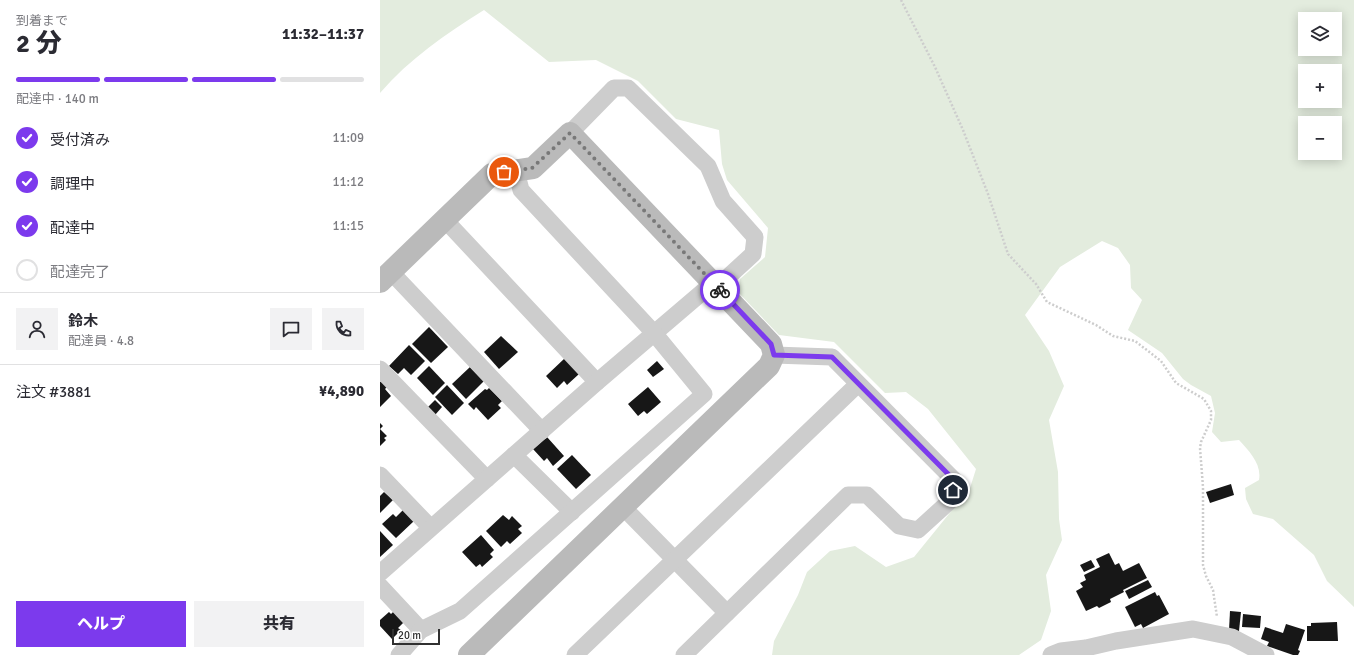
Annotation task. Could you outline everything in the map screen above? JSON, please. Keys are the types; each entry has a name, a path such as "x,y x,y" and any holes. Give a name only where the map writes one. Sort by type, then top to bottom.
{"street":[{"path":"380,573 430,527 487,479 542,431 597,382 654,333 753,254 755,237 723,201 708,166 628,88 614,88 570,133 532,168 492,174 385,277 542,431"},
{"path":"469,655 768,366 774,355 771,344 570,133"},
{"path":"399,655 421,630 460,612 704,394 654,333 521,190 516,171"},
{"path":"445,220 597,382"},
{"path":"684,655 848,495 867,495 899,526 918,530 952,500 954,480 832,357 774,355"},
{"path":"380,369 487,479"},
{"path":"575,655 858,384"},
{"path":"514,455 572,512"},
{"path":"380,475 430,527"},
{"path":"623,507 727,613"},
{"path":"380,586 421,630"},
{"path":"1050,655 1061,651 1193,629 1220,633 1244,642 1266,655"}],"path":[{"path":"900,0 932,61 963,130 988,194 1008,254 1036,284 1047,302 1096,325 1113,336 1135,341 1161,361 1176,384 1204,399 1208,403 1211,420 1201,442 1200,448 1204,524 1203,565 1206,576 1214,590 1220,633"}],"shaded area":[{"path":"380,0 1354,0 1354,607 1327,581 1314,555 1273,519 1253,514 1246,499 1245,488 1259,480 1259,469 1257,463 1239,440 1221,442 1212,432 1215,413 1211,396 1183,379 1162,353 1128,330 1142,300 1131,288 1130,265 1118,248 1102,241 1060,267 1025,315 1049,351 1064,386 1049,420 1058,472 1059,519 1062,540 1046,575 1051,611 1041,640 1019,655 772,655 774,641 798,595 807,572 830,551 855,546 886,567 914,557 970,488 976,469 928,409 906,392 885,393 834,342 779,335 738,292 740,279 765,257 768,228 727,180 722,164 719,130 676,119 638,81 596,60 549,62 484,10 429,48 391,81 380,93"}],"building":[{"path":"429,327 448,347 431,363 412,344"},
{"path":"501,336 518,352 499,369 484,352"},
{"path":"409,345 425,361 411,375 404,368 398,374 389,366"},
{"path":"565,358 579,374 567,385 564,381 557,388 546,376"},
{"path":"657,361 664,369 653,377 647,370"},
{"path":"429,366 445,383 433,395 417,378"},
{"path":"470,367 484,381 466,399 452,384"},
{"path":"380,380 387,387 385,389 391,396 380,407"},
{"path":"447,385 464,403 452,415 435,397"},
{"path":"648,387 661,402 647,414 644,411 638,416 628,404"},
{"path":"489,388 502,401 498,405 501,408 488,420 476,407 474,410 468,404 485,389 487,390"},
{"path":"435,400 442,407 435,415 428,407"},
{"path":"380,429 387,436 384,438 386,440 380,446"},
{"path":"547,437 564,456 553,466 547,458 544,461 533,449"},
{"path":"572,455 591,475 576,489 557,469"},
{"path":"1231,484 1234,495 1210,503 1206,492"},
{"path":"384,492 393,500 380,513 380,496"},
{"path":"403,510 414,521 396,538 382,524 393,514 396,517"},
{"path":"503,515 509,520 512,516 522,526 518,529 522,533 510,544 507,541 501,547 486,531"},
{"path":"380,531 393,545 380,557"},
{"path":"481,535 494,550 490,554 493,557 482,567 480,564 476,567 462,552"},
{"path":"1109,553 1115,565 1119,563 1123,571 1139,563 1147,578 1123,590 1124,592 1110,599 1111,602 1099,608 1097,606 1086,611 1076,591 1083,587 1080,583 1086,580 1084,575 1100,567 1096,559"},
{"path":"1091,560 1095,567 1084,572 1080,565"},
{"path":"1148,580 1152,587 1129,599 1125,591"},
{"path":"1155,592 1157,596 1159,595 1169,614 1143,628 1141,624 1135,627 1125,607"},
{"path":"394,611 404,622 398,628 401,630 392,639 380,626 380,620 389,612 391,614"},
{"path":"1230,611 1241,612 1239,631 1229,630"},
{"path":"1243,614 1261,616 1260,628 1242,627"},
{"path":"1337,622 1338,641 1307,641 1307,626 1311,626 1311,623"},
{"path":"1286,624 1305,630 1298,650 1300,651 1298,655 1293,655 1267,646 1269,642 1261,639 1265,627 1283,633"}],"way so far":[{"path":"504,172 532,168 570,133 720,290"}],"route":[{"path":"720,290 771,344 774,355 832,357 954,480 953,490"}]}
